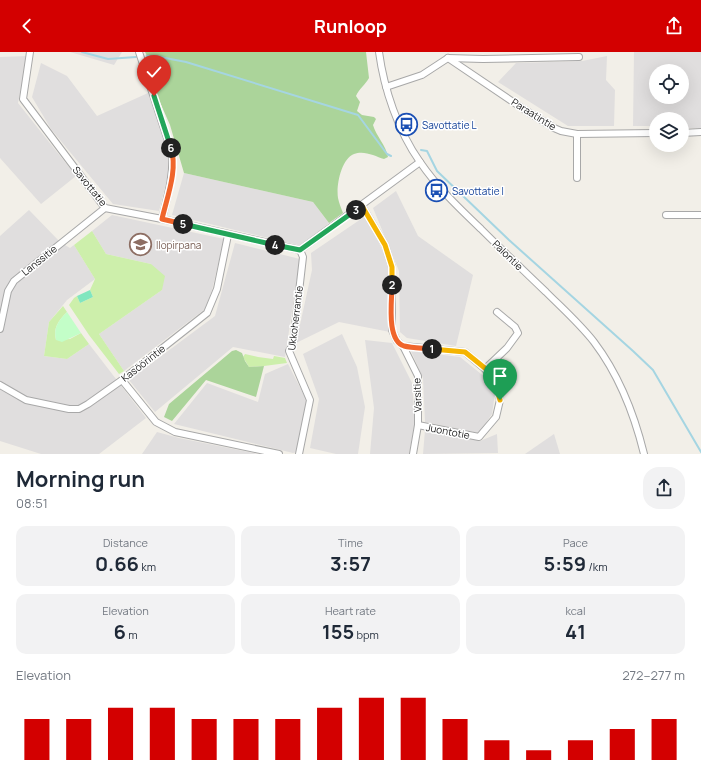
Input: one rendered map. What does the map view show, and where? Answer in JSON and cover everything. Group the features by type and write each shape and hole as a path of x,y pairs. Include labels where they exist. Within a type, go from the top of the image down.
{"street":[{"name":"Savottatie","path":"30,52 22,99 105,208 162,219 300,250"},
{"path":"139,52 172,153 173,162 171,177 162,219"},
{"name":"Palontie","path":"380,52 386,87 395,114 414,154 438,185 572,318 593,341 610,366 623,390 636,423 644,454"},
{"path":"386,87 422,75 448,55 483,59 579,57"},
{"name":"Paraatintie","path":"448,55 554,128 577,134 649,133"},
{"path":"689,133 701,132"},
{"path":"577,134 577,178"},
{"path":"300,250 420,162"},
{"name":"Varsitie","path":"362,206 385,245 392,267 392,330 397,341 403,346 418,376 418,425 413,454"},
{"name":"Lanssitie","path":"0,330 8,291 14,281 105,208"},
{"path":"666,215 701,215"},
{"name":"Kasöörintie","path":"0,385 26,400 69,409 80,409 122,380 207,313 217,288 228,235"},
{"name":"Ukkoherrantie","path":"299,454 310,400 289,351 293,344 302,257 300,250"},
{"path":"486,369 507,348 518,332 515,327 497,312"},
{"name":"Juontotie","path":"403,346 465,352 486,369 494,379 500,400 496,417 479,438 418,425"},
{"path":"122,380 156,422 165,428 175,432 279,454"}],"shaded area":[{"path":"70,52 122,52 114,65"},
{"path":"634,52 701,52 701,128 689,128 689,112 649,112 649,126 633,126"},
{"path":"28,56 18,103 76,176 41,204 0,158 0,57"},
{"path":"607,56 606,80 615,90 614,126 568,126 498,82 516,63 582,61"},
{"path":"41,63 67,76 97,116 148,93 172,161 159,211 113,204 51,129 32,97"},
{"path":"184,173 313,202 329,223 302,246 172,215"},
{"path":"396,191 418,236 473,275 456,346 407,338 400,332 399,271 373,208"},
{"path":"29,210 60,242 70,248 74,245 95,279 67,300 49,322 44,356 67,359 89,344 146,418 99,454 41,454 0,441 0,236"},
{"path":"112,215 224,239 212,290 205,309 124,371 99,334 162,290 151,264 106,254 92,231"},
{"path":"364,217 380,245 392,274 390,332 339,322 296,343 312,270 311,253"},
{"path":"235,243 300,259 285,357 233,347 155,412 129,380 215,316"},
{"path":"342,334 357,367 365,407 358,454 336,454 310,448 319,399 303,354"},
{"path":"365,340 392,343 412,383 415,423 409,454 370,454 374,408"},
{"path":"411,351 460,357 496,386 492,414 479,433 425,422 423,378"},
{"path":"288,364 307,401 297,452 293,453 174,424 207,383 258,402 265,374"},
{"path":"425,430 480,441 497,434 498,453 423,454"},
{"path":"157,432 179,438 258,454 142,454"},
{"path":"554,434 560,454 525,454"}],"green space":[{"path":"145,52 366,52 369,78 356,96 360,102 357,111 362,115 374,117 376,119 373,125 388,157 384,159 369,154 358,153 349,157 340,173 338,187 339,204 343,213 329,223 313,202 184,173 170,125 151,82 146,65 149,60"},
{"path":"92,231 106,254 151,264 165,276 162,290 99,334 124,371 119,374 89,335 69,305 77,296 80,303 93,297 90,290 95,279 74,245"},
{"path":"90,290 93,297 80,303 77,296"},
{"path":"63,306 67,312 57,325 55,332 56,340 70,339 81,333 89,344 67,359 44,356 49,322"},
{"path":"67,312 81,333 62,342 56,340 55,332 61,318"},
{"path":"236,350 242,353 249,367 264,366 256,397 206,380 172,421 164,417 169,404 232,351"},
{"path":"245,354 273,359 274,356 285,358 287,363 249,367 243,357"}],"waterway":[{"path":"82,52 108,59 136,57"},
{"path":"147,56 155,56 186,62 358,115 387,154 391,156"},
{"path":"421,150 427,151 437,171 509,240 653,370 701,452"}],"place":[{"name":"Savottatie L","path":"407,125"},
{"name":"Savottatie I","path":"437,191"},
{"name":"Ilopirpana","path":"140,245"}],"route":[{"path":"154,96 172,153 173,162 162,219 300,250 362,206 385,245 392,267 392,330 397,341 403,346 465,352 486,369 494,379 500,400"}]}
